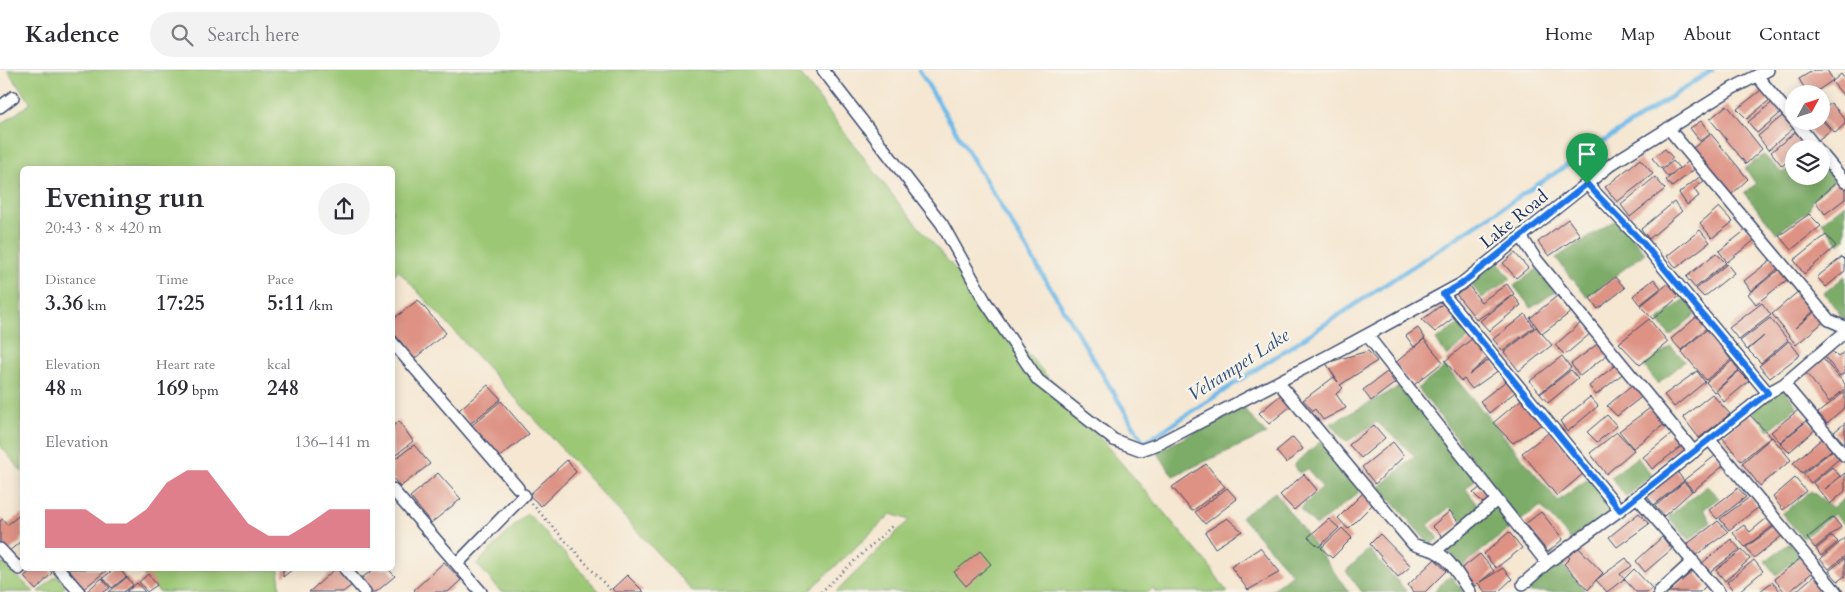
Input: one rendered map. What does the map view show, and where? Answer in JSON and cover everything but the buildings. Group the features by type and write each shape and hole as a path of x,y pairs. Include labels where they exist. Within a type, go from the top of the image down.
{"street":[{"name":"Lake Road","path":"823,70 942,224 985,301 1038,380 1114,440 1141,450 1158,444 1278,382 1461,284 1613,162 1733,88 1768,70"},
{"path":"1757,76 1785,110"},
{"path":"0,106 13,97"},
{"path":"1668,128 1829,320 1845,327"},
{"path":"1802,130 1810,140"},
{"path":"1830,164 1845,182"},
{"path":"1587,184 1644,244 1768,393"},
{"path":"1521,236 1535,258 1694,452"},
{"path":"1443,294 1620,510"},
{"path":"1523,584 1547,563 1637,497 1768,393 1784,384 1845,332"},
{"path":"1367,335 1547,563"},
{"path":"395,345 521,492 457,564"},
{"path":"1278,382 1413,544 1435,551 1445,558 1470,592"},
{"path":"1784,384 1845,456"},
{"path":"1709,439 1836,592"},
{"path":"395,492 481,592"},
{"path":"1637,497 1719,592"},
{"path":"1435,551 1497,500"},
{"path":"0,550 20,567"},
{"path":"1659,592 1693,562"},
{"path":"61,571 79,592"},
{"path":"347,571 365,592"}],"path":[{"path":"521,492 612,592"},
{"path":"821,592 892,526"}],"green space":[{"path":"7,70 797,70 900,205 1208,564 1227,592 1156,592 1153,588 1149,592 836,592 909,520 891,514 808,592 693,592 398,270 395,274 395,166 20,166 20,470 0,445 0,125 31,103"},
{"path":"1764,155 1782,173 1785,171 1785,185 1829,185 1812,200 1809,210 1777,233 1744,193 1756,184 1745,168"},
{"path":"1830,172 1836,179 1830,184"},
{"path":"1845,204 1845,239 1839,244 1822,222"},
{"path":"1617,219 1645,253 1587,297 1556,258"},
{"path":"1497,261 1511,279 1482,298 1469,282"},
{"path":"1537,269 1555,292 1531,308 1514,286"},
{"path":"1845,276 1845,321 1824,293"},
{"path":"1685,299 1697,313 1670,336 1658,320"},
{"path":"1462,322 1473,335 1447,356 1436,340"},
{"path":"1671,346 1685,361 1658,384 1644,366"},
{"path":"1444,368 1447,368 1558,501 1589,478 1614,510 1571,540 1541,506 1520,521 1418,388"},
{"path":"1401,386 1476,479 1466,489 1480,508 1463,521 1450,507 1428,525 1439,538 1430,545 1380,487 1415,456 1377,422 1346,442 1330,424"},
{"path":"1783,387 1797,407 1769,430 1751,410"},
{"path":"1243,407 1266,434 1173,476 1157,452"},
{"path":"1321,441 1363,489 1316,526 1300,509 1322,487 1308,469 1299,473 1294,464"},
{"path":"1637,457 1652,476 1626,497 1611,477"},
{"path":"1707,486 1719,498 1704,509 1711,522 1689,540 1668,517"},
{"path":"1811,491 1833,508 1845,498 1845,523 1834,514 1803,538 1782,514"},
{"path":"1275,492 1349,592 1269,592 1292,574 1241,517"},
{"path":"1496,505 1514,525 1461,567 1445,547"},
{"path":"527,513 600,592 501,592 477,564"},
{"path":"1790,543 1801,556 1776,575 1765,561"},
{"path":"1369,549 1407,592 1362,592 1346,571"},
{"path":"1558,560 1586,592 1520,592"},
{"path":"3,563 34,592 0,592 0,565"},
{"path":"140,571 279,571 280,592 159,592"},
{"path":"57,575 66,586 59,592 38,592"},
{"path":"1450,576 1464,592 1433,592"}],"waterway":[{"name":"Velrampet Lake","path":"919,70 1144,443 1712,70"}],"route":[{"path":"1587,184 1644,244 1768,393 1620,510 1443,294 1461,284 1587,184"}]}
